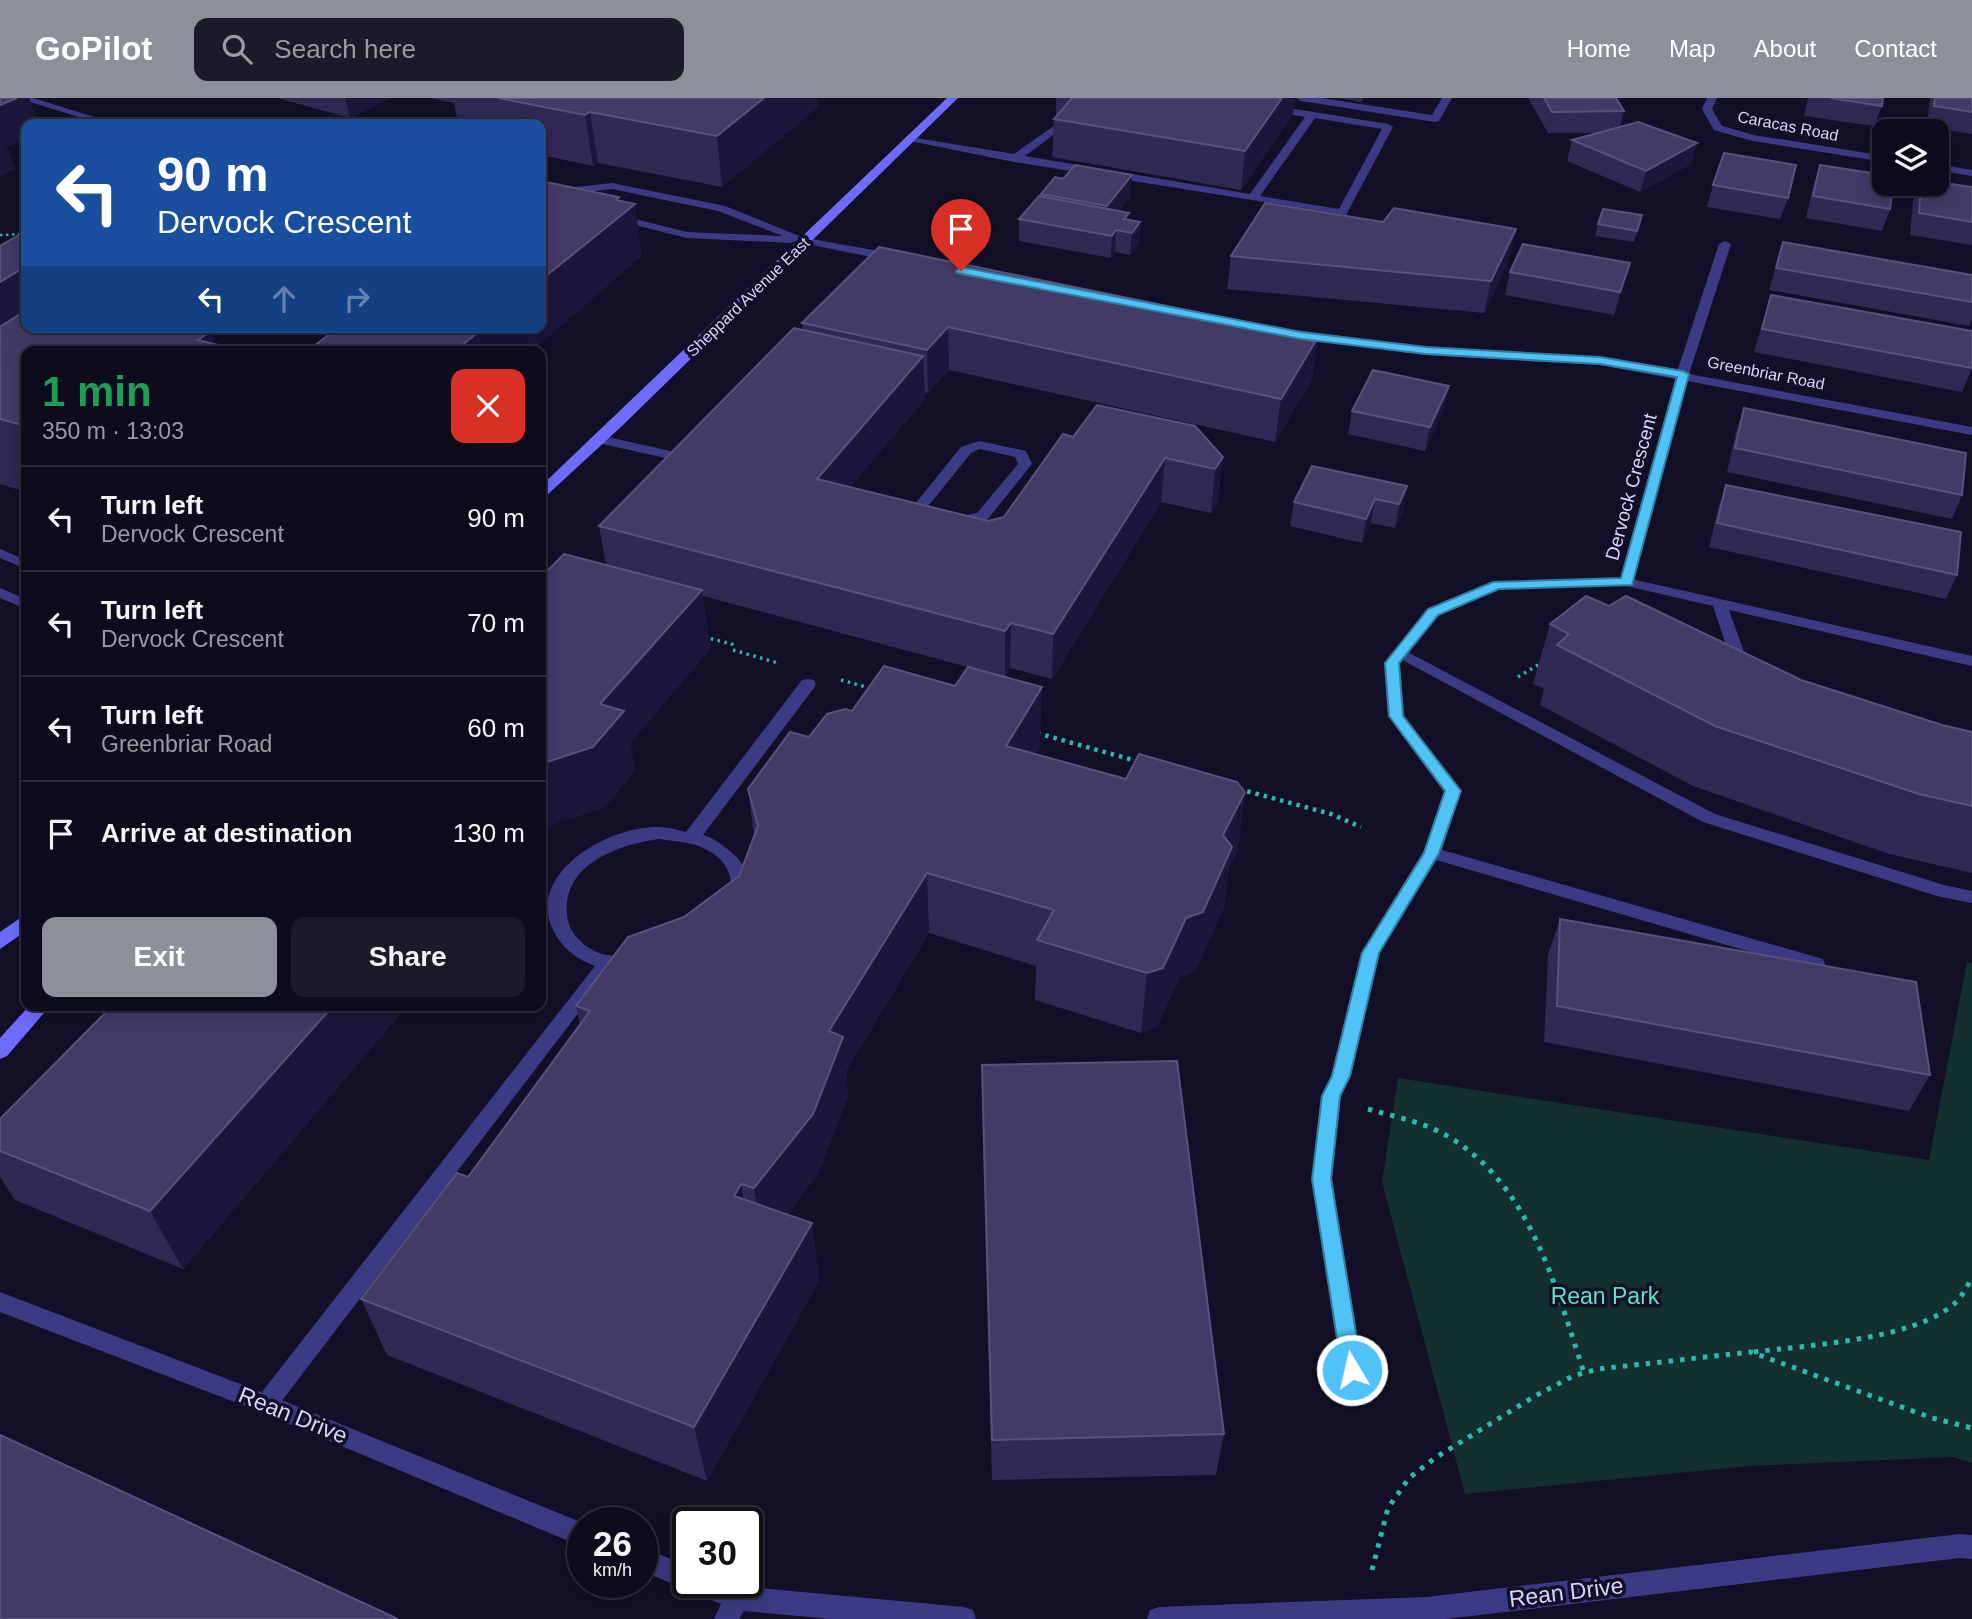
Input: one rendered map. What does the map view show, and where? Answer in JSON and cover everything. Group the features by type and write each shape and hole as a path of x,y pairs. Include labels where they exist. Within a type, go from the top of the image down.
{"main road":[{"name":"Sheppard Avenue East","path":"546,488 953,98"},
{"path":"0,942 21,925"},
{"path":"0,1051 36,1011"}],"street":[{"path":"22,98 96,119"},
{"path":"1301,98 1435,118 1447,98"},
{"path":"1370,109 1376,98"},
{"name":"Caracas Road","path":"1712,98 1707,109 1718,128 1753,138 1872,157"},
{"path":"910,140 1342,213 1388,127 1262,106"},
{"path":"1252,199 1312,114"},
{"path":"1014,159 1068,119"},
{"path":"1949,169 1972,173"},
{"path":"546,197 612,186 721,208 806,241"},
{"path":"546,197 569,204"},
{"path":"608,215 687,234 806,241 911,261"},
{"name":"Dervock Crescent","path":"1356,1397 1322,1179 1331,1096 1341,1076 1370,953 1432,853 1453,791 1396,716 1392,663 1433,612 1497,584 1627,582 1683,374 1725,244"},
{"name":"Greenbriar Road","path":"1275,331 1426,351 1600,361 1683,374 1972,431"},
{"path":"599,439 708,464"},
{"path":"979,445 1021,454 1025,464 982,517 958,522 910,511 966,450 979,445"},
{"path":"0,553 21,563"},
{"path":"1627,582 1972,661"},
{"path":"3,598 21,603"},
{"path":"1719,603 1745,678 1754,687"},
{"path":"1400,653 1709,818 1942,891 1972,897"},
{"path":"692,837 808,684"},
{"path":"659,833 692,837 718,849 735,867 742,889 740,904 733,920 711,943 680,959 643,966 607,962 579,950 561,929 557,904 565,880 586,858 626,839 659,833"},
{"path":"1432,853 1816,964"},
{"path":"266,1404 607,962"},
{"name":"Rean Drive","path":"0,1302 266,1404 567,1528"},
{"name":"Rean Drive","path":"1159,1619 1362,1612 1425,1614 1959,1545 1972,1547"},
{"path":"718,1598 732,1609 964,1619"}],"path":[{"path":"0,235 21,234"},
{"path":"693,634 732,644 733,650 786,665"},
{"path":"1502,707 1512,681 1548,659"},
{"path":"839,679 879,690"},
{"path":"1025,730 1145,763"},
{"path":"1238,789 1331,814 1361,827"},
{"path":"1331,1096 1448,1137 1479,1159 1497,1177 1517,1205 1536,1240 1584,1373"},
{"path":"1362,1612 1385,1517 1409,1478 1435,1458 1535,1396 1584,1373 1618,1366 1751,1352 1884,1332 1926,1321 1960,1298 1972,1277"},
{"path":"1751,1352 1932,1418 1972,1427"}],"green space":[{"name":"Rean Park","path":"1967,962 1972,963 1972,1463 1953,1457 1749,1466 1465,1494 1382,1182 1398,1078 1929,1160"}],"building":[{"path":"0,98 17,98 0,105"},
{"path":"498,98 764,98 717,136"},
{"path":"1072,98 1282,98 1245,151 1054,119"},
{"path":"1544,98 1616,98 1624,111 1552,112"},
{"path":"1831,98 1883,98 1882,106"},
{"path":"1935,98 1972,98 1972,112 1934,106"},
{"path":"1638,122 1697,143 1646,171 1572,140"},
{"path":"1724,153 1796,165 1788,198 1713,185"},
{"path":"1075,165 1132,175 1107,206 1041,194 1055,177 1063,179"},
{"path":"1820,165 1872,173 1872,196 1892,196 1890,209 1813,196"},
{"path":"546,182 619,197 616,200 635,204 546,276"},
{"path":"1949,184 1972,187 1972,222 1919,213 1920,196 1949,196"},
{"path":"1039,196 1129,213 1124,219 1140,222 1132,233 1116,230 1112,236 1019,219"},
{"path":"1265,203 1383,222 1394,208 1516,229 1491,281 1231,256"},
{"path":"1603,209 1642,215 1637,231 1598,224"},
{"path":"21,234 21,270 0,282 0,246"},
{"path":"1783,242 1972,275 1972,302 1776,268"},
{"path":"1523,244 1630,263 1620,292 1510,272"},
{"path":"879,247 1318,337 1281,399 948,327 927,350 802,323"},
{"path":"1771,295 1972,331 1972,368 1762,329"},
{"path":"21,313 21,333 208,333 198,340 222,346 21,346 21,425 0,419 0,327"},
{"path":"794,328 923,356 817,479 988,521 1004,517 1063,434 1073,437 1097,405 1195,426 1223,457 1215,469 1165,458 1053,634 1011,623 1005,631 599,526"},
{"path":"331,333 477,333 461,346 314,346"},
{"path":"1373,370 1449,386 1430,427 1352,411"},
{"path":"1744,408 1966,453 1962,495 1735,448"},
{"path":"1312,466 1407,486 1399,504 1375,499 1366,519 1294,502"},
{"path":"1726,485 1961,532 1957,575 1717,523"},
{"path":"564,554 702,590 600,704 624,711 593,747 546,762 546,572"},
{"path":"1586,596 1609,606 1626,596 1801,680 1972,732 1972,806 1919,794 1715,726 1557,645 1569,634 1550,624"},
{"path":"884,666 955,686 968,667 1042,687 1006,746 1126,779 1139,754 1237,782 1245,792 1223,835 1232,847 1203,912 1186,918 1163,968 1147,973 1037,940 1054,910 927,873 829,1031 843,1037 813,1114 754,1188 741,1184 734,1196 812,1223 694,1427 361,1299 457,1173 468,1177 590,1011 576,1006 628,937 684,917 739,876 758,826 748,789 790,732 809,737 827,714 845,709 852,711"},
{"path":"1560,919 1916,982 1930,1075 1557,1006"},
{"path":"107,1011 329,1011 150,1211 0,1151 0,1119"},
{"path":"1177,1061 1224,1434 992,1440 982,1065"},
{"path":"0,1435 398,1619 0,1619"}],"route":[{"path":"961,271 1301,336 1426,351 1600,361 1683,374 1627,582 1497,584 1433,612 1392,663 1396,716 1453,791 1432,853 1370,953 1341,1076 1331,1096 1322,1179 1352,1370"}]}
